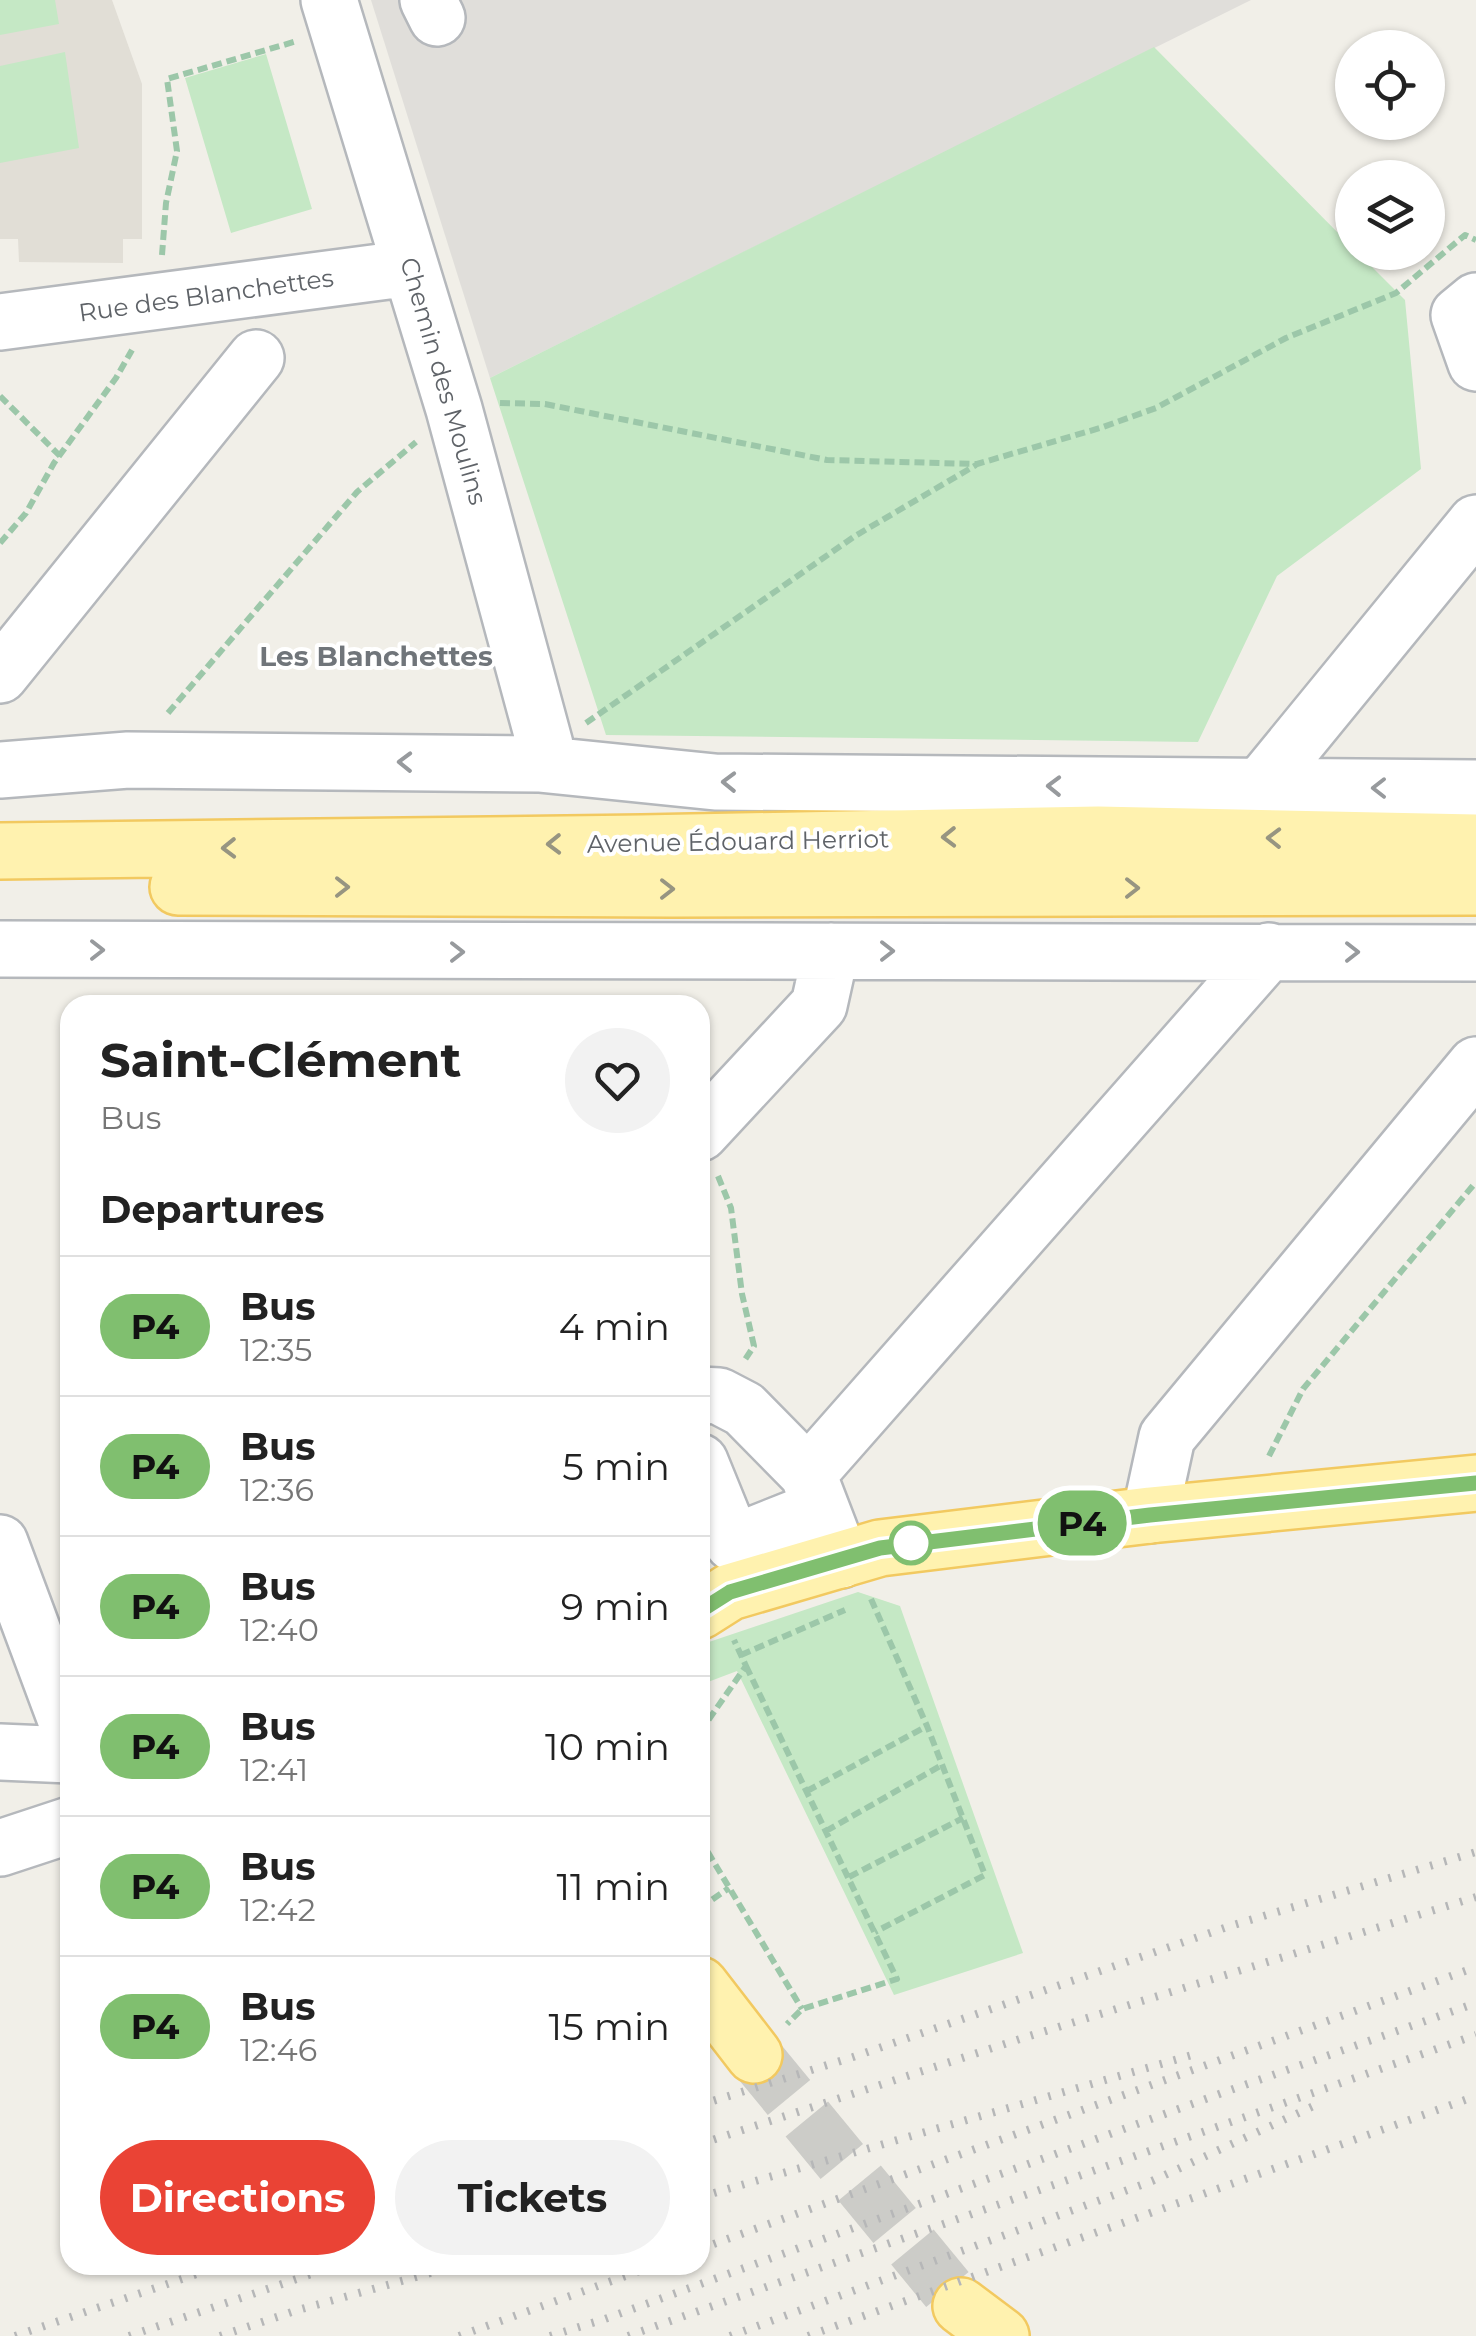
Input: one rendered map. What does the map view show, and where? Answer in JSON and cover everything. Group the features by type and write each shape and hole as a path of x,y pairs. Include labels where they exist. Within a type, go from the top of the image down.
{"main road":[{"name":"Avenue Édouard Herriot","path":"0,851 1098,834 1476,842"},
{"name":"Avenue Édouard Herriot","path":"0,889 1476,888"},
{"path":"710,1605 730,1592 1150,1515 1476,1483"},
{"path":"710,1998 754,2054"},
{"path":"978,2336 961,2306 1000,2336"}],"street":[{"name":"Chemin des Moulins","path":"333,14 454,409 542,754"},
{"name":"Rue des Blanchettes","path":"0,322 412,268"},
{"path":"1476,302 1460,315 1476,364"},
{"path":"0,675 256,358"},
{"path":"1260,787 1476,523"},
{"path":"0,770 128,760 542,754 714,782 1476,788"},
{"path":"0,949 1476,953"},
{"path":"710,1122 819,1004 831,951"},
{"path":"710,1487 733,1544 815,1491 1269,951"},
{"path":"1150,1515 1166,1437 1476,1065"},
{"path":"710,1396 744,1409 815,1491 864,1569"},
{"path":"0,1543 60,1705"},
{"path":"0,1752 60,1755"},
{"path":"0,1848 60,1825"}],"path":[{"path":"0,543 26,513 60,456 116,378 158,302 166,203 177,151 167,79 333,14"},
{"path":"542,754 856,536 977,464 1156,408 1286,338 1396,294 1466,235 1476,240"},
{"path":"0,396 60,456"},
{"path":"128,760 358,492 454,409 475,403 545,404 827,460 977,464"},
{"path":"710,1157 731,1208 742,1294 754,1346 710,1396"},
{"path":"1244,1506 1303,1390 1476,1182"},
{"path":"741,1655 864,1569 985,1875 875,1932"},
{"path":"710,1609 741,1655 897,1979 802,2009 754,2054"},
{"path":"710,1718 746,1666"},
{"path":"807,1792 926,1726"},
{"path":"826,1832 942,1766"},
{"path":"849,1877 963,1818"},
{"path":"710,1855 802,2009"},
{"path":"710,1901 730,1888"}],"shaded area":[{"path":"0,0 112,0 142,84 142,239 123,239 123,263 19,262 18,239 0,239"},
{"path":"371,0 1251,0 490,378"}],"green space":[{"path":"0,0 55,0 59,24 0,35"},
{"path":"1154,47 1335,230 1335,270 1375,270 1405,300 1421,469 1277,576 1198,742 606,735 490,378"},
{"path":"65,52 79,148 0,163 0,66"},
{"path":"266,54 312,209 231,233 185,78"},
{"path":"858,1592 900,1606 1023,1953 894,1995 737,1671 710,1681 710,1642"}],"tunnel":[{"path":"754,2055 961,2306"}],"railway":[{"path":"710,2102 853,2057 1227,1927 1476,1852"},
{"path":"710,2141 1476,1897"},
{"path":"710,2245 1476,1967"},
{"path":"550,2336 1476,2003"},
{"path":"628,2336 1476,2035"},
{"path":"710,2194 1192,2055"},
{"path":"808,2336 1476,2096"},
{"path":"730,2336 1152,2181 1320,2103"},
{"path":"15,2336 194,2275"},
{"path":"129,2336 309,2275"},
{"path":"220,2336 423,2275"},
{"path":"459,2336 628,2275"}],"bus line":[{"name":"P4","path":"710,1605 730,1592 880,1548 915,1542 1476,1483"}],"district":[{"name":"Les Blanchettes","path":"376,656"}]}
